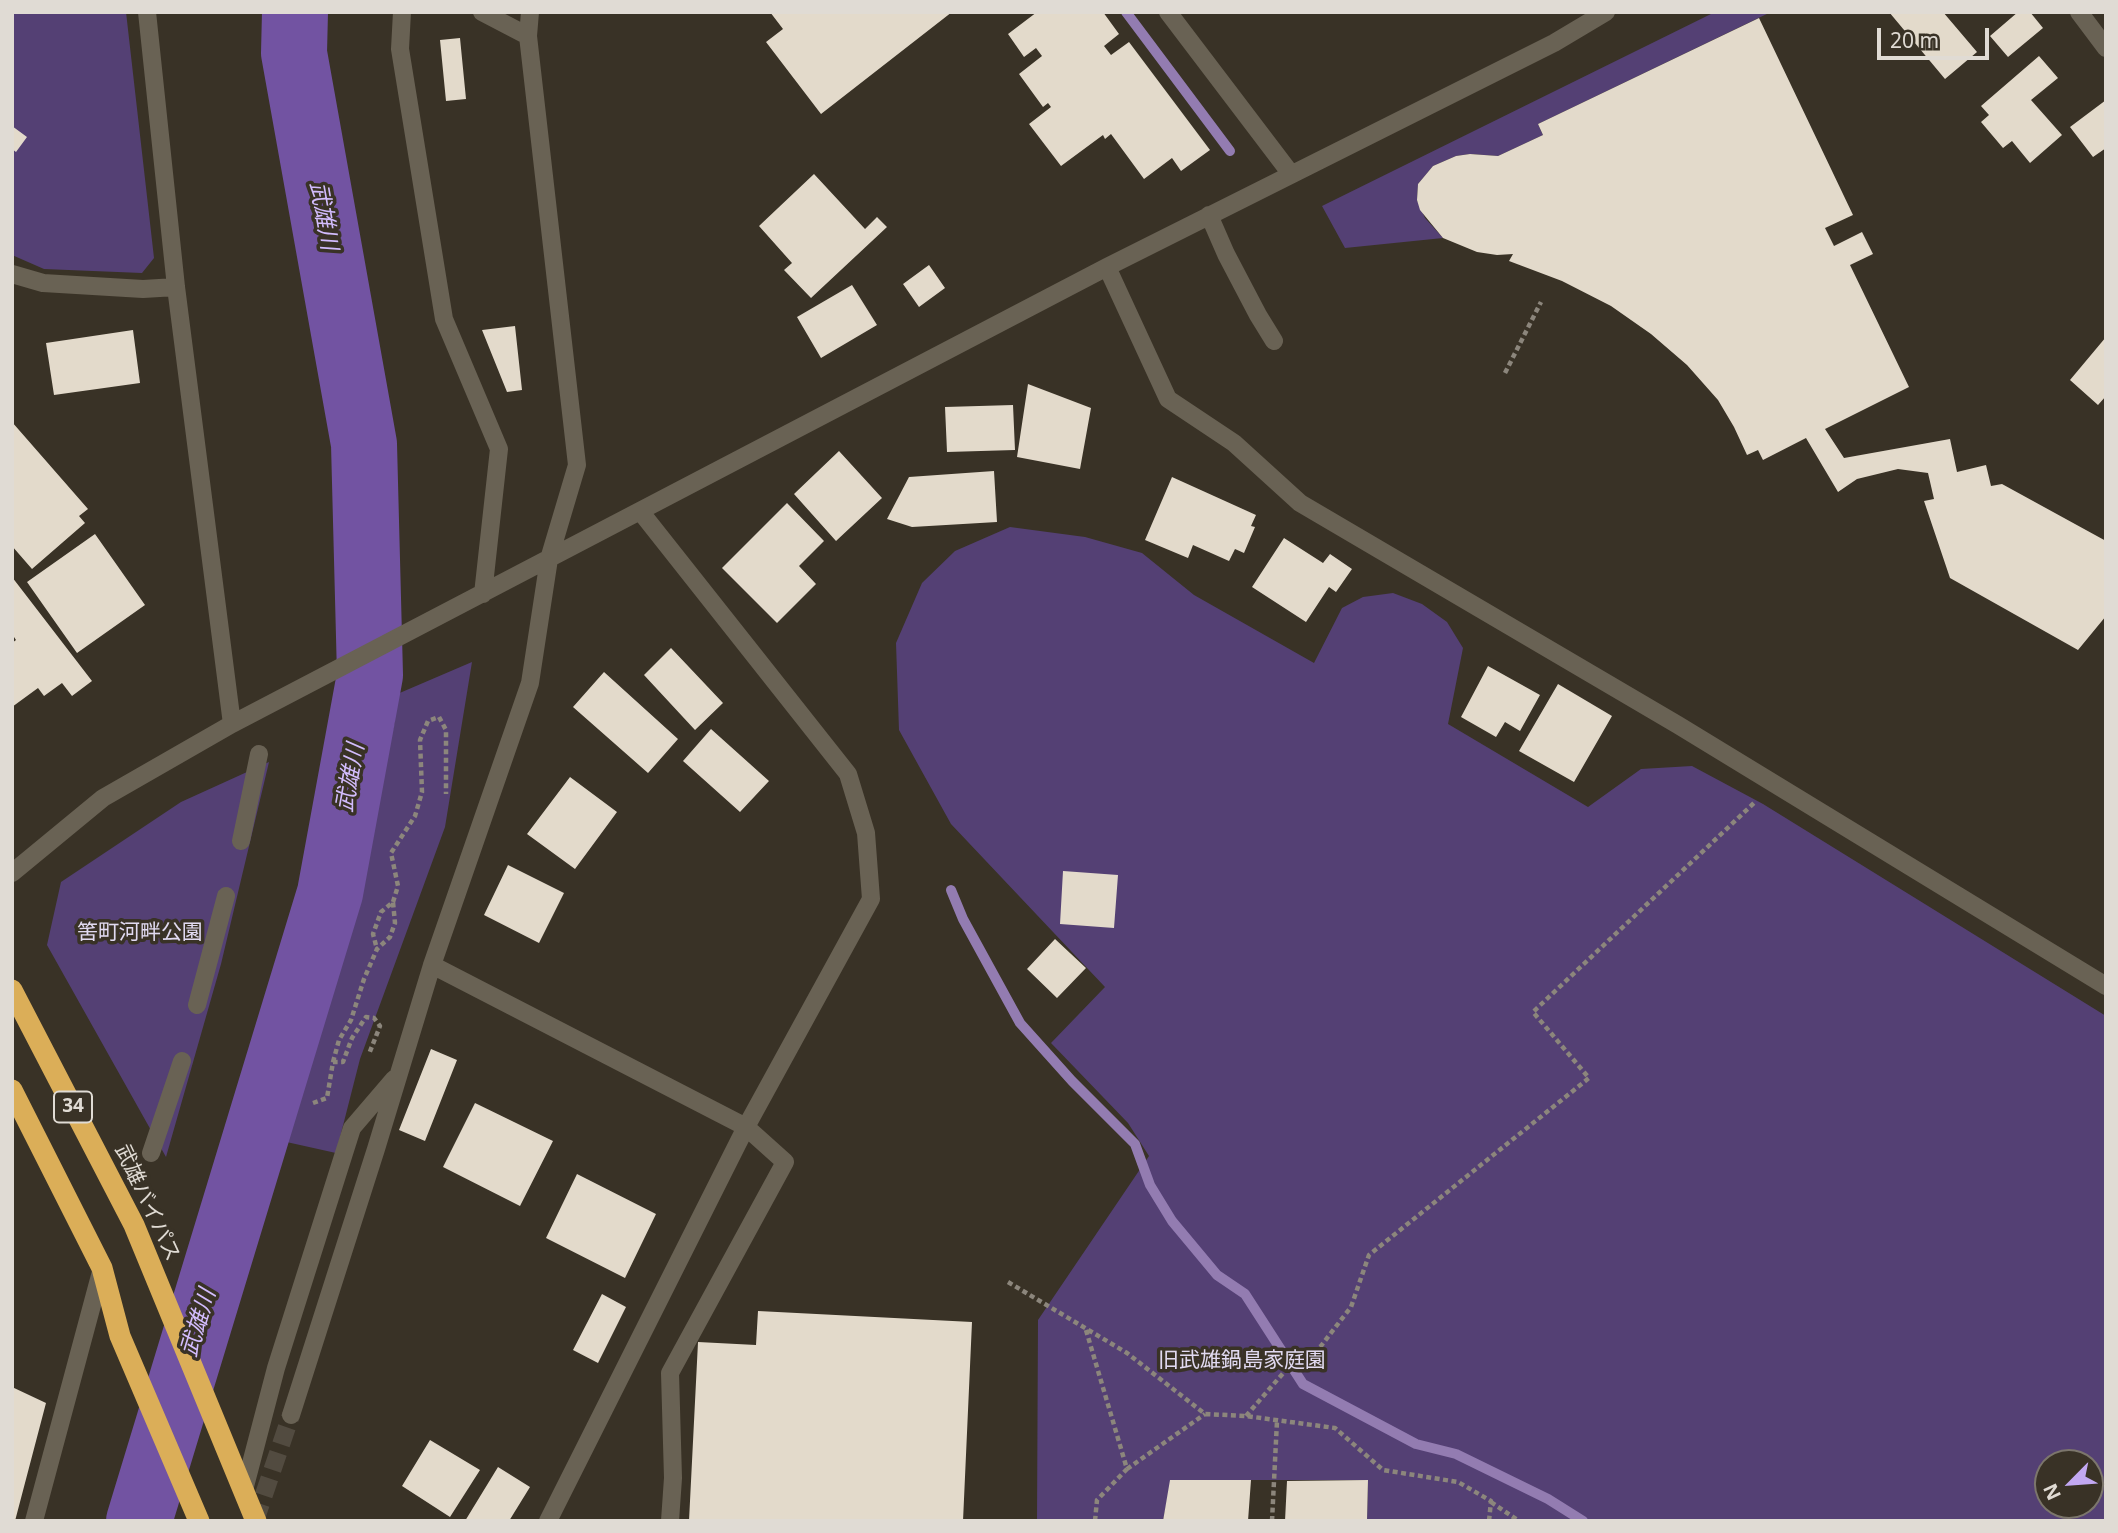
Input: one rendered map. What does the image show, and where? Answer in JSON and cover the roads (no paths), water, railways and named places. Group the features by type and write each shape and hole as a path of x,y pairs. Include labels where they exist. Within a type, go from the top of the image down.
{"highway":[{"name":"武雄バイパス","path":"12,990 134,1225 256,1521"},
{"name":"34","path":"12,1090 102,1268 120,1336 199,1521"}],"street":[{"path":"146,12 176,287 232,724"},
{"path":"402,12 400,49 444,319 499,449 483,594"},
{"path":"482,12 528,36"},
{"path":"290,1415 432,965 530,683 549,559 578,465 528,36 530,12"},
{"path":"1168,12 1291,174"},
{"path":"12,873 103,797 232,724 1107,267 1554,43 1606,12"},
{"path":"2078,12 2106,48"},
{"path":"1209,215 1226,254 1274,341"},
{"path":"1107,267 1168,399 1234,443 1300,503 1678,724 2106,986"},
{"path":"12,274 43,283 143,289 176,287"},
{"path":"548,1521 746,1127 871,899 866,833 848,774 640,512"},
{"path":"241,841 259,754"},
{"path":"197,1005 226,897"},
{"path":"432,965 746,1127 785,1162 670,1373 673,1478 670,1521"},
{"path":"151,1153 182,1061"},
{"path":"244,1490 276,1368 352,1128 400,1071"},
{"path":"34,1521 102,1268"}],"waterway":[{"name":"武雄川","path":"139,1521 330,893 370,675 364,444 294,53 295,12"},
{"path":"1126,12 1230,151"},
{"path":"951,890 963,919 1020,1023 1072,1081 1135,1144 1150,1185 1172,1221 1217,1275 1245,1294 1303,1384 1416,1444 1456,1454 1548,1499 1583,1521"}],"tunnel":[{"path":"255,1521 291,1415"}],"park label":[{"name":"筈町河畔公園","path":"140,933"},
{"name":"旧武雄鍋島家庭園","path":"1242,1361"}]}
